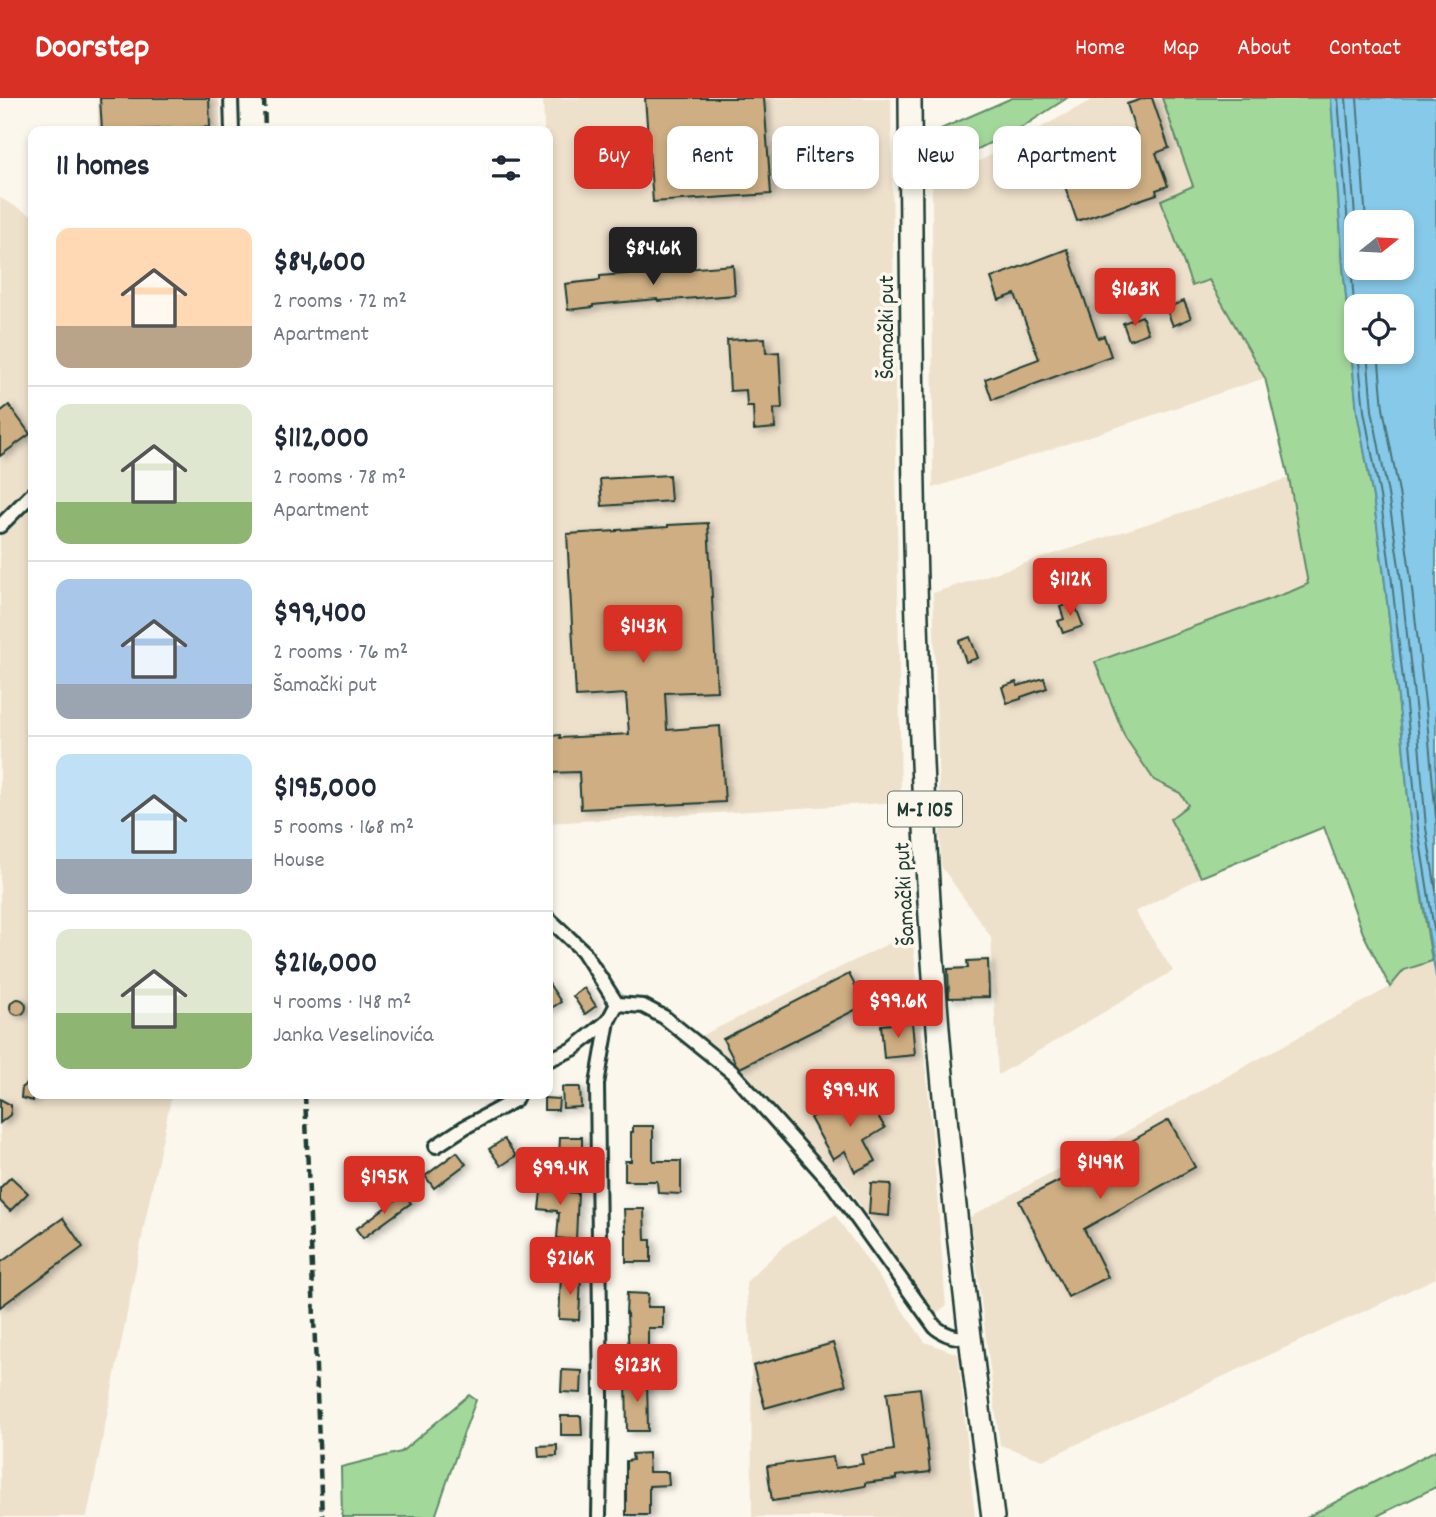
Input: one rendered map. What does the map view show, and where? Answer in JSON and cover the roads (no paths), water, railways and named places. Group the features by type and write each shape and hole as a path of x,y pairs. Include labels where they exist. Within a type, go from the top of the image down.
{"main road":[{"name":"Šamački put","path":"910,98 912,441 919,681 932,948 952,1183 969,1339 993,1517"}],"street":[{"path":"232,98 232,126"},
{"path":"0,526 28,499"},
{"path":"553,923 583,951 617,1003"},
{"path":"617,1003 643,1006 664,1017 732,1072 833,1185 935,1327 952,1337 969,1339"},
{"path":"599,1517 601,1397 597,1084 608,1021 617,1003"},
{"path":"553,1058 573,1049 608,1021"},
{"path":"436,1146 516,1099"}],"water":[{"path":"1331,98 1436,98 1436,977 1411,830 1384,575 1357,412 1352,364 1414,364 1414,294 1346,294 1344,280 1414,280 1414,210 1344,210 1344,276"}],"railway":[{"path":"264,98 265,126"},
{"path":"305,1099 322,1517"}]}
